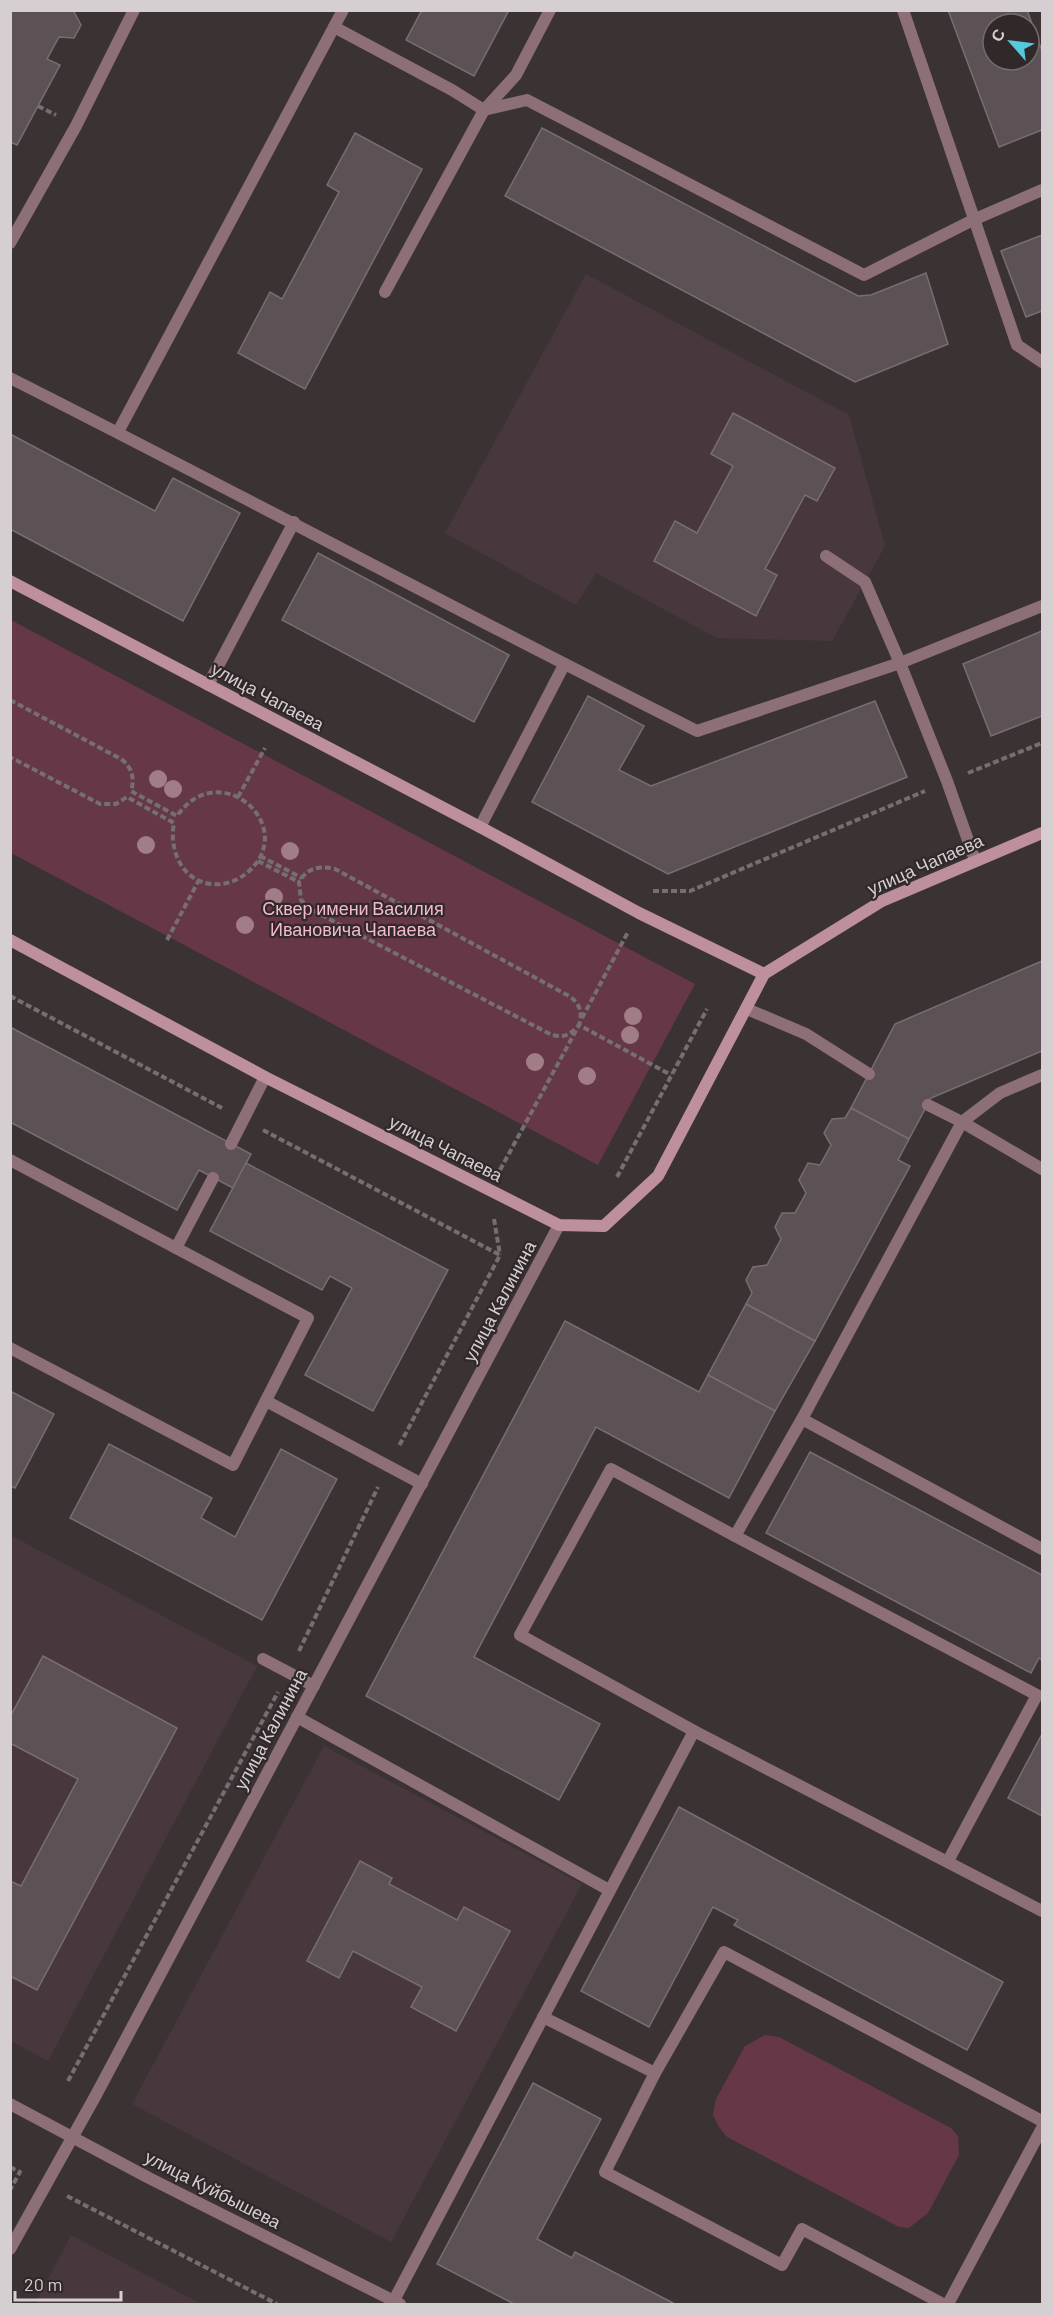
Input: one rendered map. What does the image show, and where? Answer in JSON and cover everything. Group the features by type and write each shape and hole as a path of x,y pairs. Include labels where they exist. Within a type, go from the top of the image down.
{"street":[{"path":"10,243 76,126 134,10"},
{"path":"118,432 343,10"},
{"path":"385,292 484,110 516,75 550,10"},
{"path":"903,10 1017,345 1042,362"},
{"path":"334,27 452,90 484,110 527,100 864,275 973,220 1042,190"},
{"path":"10,378 294,522 564,665 696,731 900,663 1042,606"},
{"path":"208,685 294,522"},
{"path":"826,556 865,582 947,781 975,860"},
{"name":"улица Чапаева","path":"10,581 480,827 639,913 765,974"},
{"path":"480,827 564,665"},
{"name":"улица Чапаева","path":"10,940 265,1077 559,1225 604,1226 658,1176 765,974 882,901 1042,833"},
{"path":"747,1009 806,1034 869,1074"},
{"path":"735,1536 802,1419 962,1122 1000,1093 1042,1075"},
{"path":"231,1144 265,1077"},
{"path":"928,1105 962,1122 1042,1169"},
{"path":"10,1160 309,1318 233,1465 10,1348"},
{"path":"176,1248 213,1178"},
{"name":"улица Калинина","path":"10,2249 73,2136 559,1225"},
{"path":"266,1401 422,1484"},
{"path":"802,1419 1042,1549"},
{"path":"948,1861 1037,1695 611,1469 520,1635 694,1731 1042,1911"},
{"path":"263,1659 314,1686"},
{"path":"297,1717 609,1890"},
{"path":"395,2304 609,1890 694,1731"},
{"path":"943,2304 802,2229 782,2265 605,2172 655,2073 724,1953 1042,2121"},
{"path":"543,2017 655,2073"},
{"name":"улица Куйбышева","path":"10,2104 395,2304"},
{"path":"948,2304 1042,2128"}],"path":[{"path":"10,700 122,759 130,768 133,776 131,791 177,816 191,801 203,794 224,792 249,804 261,820 263,831 263,846 258,861 248,873 235,881 221,884 191,877 175,856 172,844 174,823 127,797 116,804 100,804 10,757"},
{"path":"522,1128 651,891 690,891 1042,743"},
{"path":"238,797 265,747"},
{"path":"260,856 300,880"},
{"path":"258,861 300,880"},
{"path":"318,867 335,869 569,996 580,1009 579,1025 570,1035 558,1037 550,1034 310,909 301,900 300,880 312,869 318,867"},
{"path":"167,940 199,880"},
{"path":"10,996 500,1255 388,1467 289,1671 68,2081"},
{"path":"617,1177 707,1010"},
{"path":"579,1025 671,1075"},
{"path":"10,2167 20,2172 10,2190"},
{"path":"66,2196 277,2304"}],"shaded area":[{"path":"586,274 849,415 885,546 832,641 717,638 596,573 576,605 445,533"},
{"path":"10,1535 257,1666 48,2061 11,2041"},
{"path":"324,1746 582,1884 391,2242 132,2104"},
{"path":"71,2235 201,2304 35,2304"}],"green space":[{"name":"Сквер имени Василия Ивановича Чапаева","path":"11,620 695,984 598,1165 11,853"},
{"path":"765,2035 779,2037 951,2128 958,2136 959,2155 928,2213 909,2228 899,2227 727,2137 713,2115 716,2099 745,2046"}],"building":[{"path":"10,10 73,10 81,25 74,38 59,37 47,59 60,65 17,145 10,142"},
{"path":"422,10 509,10 474,76 406,40"},
{"path":"948,10 1027,10 1028,12 981,12 981,72 1041,72 1041,48 1042,130 999,147"},
{"path":"542,128 858,296 871,295 926,273 948,344 855,382 505,196"},
{"path":"355,133 422,169 305,389 238,353 270,292 282,299 339,192 327,185"},
{"path":"1042,235 1042,311 1026,317 1001,251"},
{"path":"733,413 835,468 817,501 805,495 765,569 777,575 756,616 654,561 675,521 697,533 733,466 711,454"},
{"path":"10,434 155,511 173,478 240,513 183,621 10,529"},
{"path":"318,553 509,655 474,722 282,620"},
{"path":"1042,631 1042,716 991,736 963,664"},
{"path":"588,696 644,726 619,770 651,786 875,701 907,777 668,874 532,802"},
{"path":"1042,961 1042,1051 931,1098 909,1139 851,1108 895,1024"},
{"path":"10,1027 251,1154 233,1188 199,1170 177,1210 10,1122"},
{"path":"851,1108 909,1139 898,1160 910,1166 815,1341 746,1304 752,1293 746,1280 753,1267 767,1265 781,1239 775,1227 782,1213 795,1213 806,1193 799,1180 808,1163 820,1165 831,1145 824,1133 832,1119 845,1118"},
{"path":"246,1163 448,1270 373,1411 305,1375 352,1288 330,1276 322,1290 210,1231"},
{"path":"746,1304 815,1341 775,1411 708,1375"},
{"path":"565,1321 699,1392 708,1375 775,1411 729,1498 596,1427 474,1657 600,1724 559,1800 366,1696"},
{"path":"10,1391 54,1414 15,1488 10,1486"},
{"path":"109,1444 212,1498 201,1518 235,1537 281,1449 337,1479 262,1620 70,1518"},
{"path":"810,1452 1042,1575 1042,1660 1039,1658 1031,1673 766,1533"},
{"path":"43,1656 177,1728 37,1990 10,1976 10,1881 21,1886 78,1779 10,1743 10,1717"},
{"path":"1042,1734 1042,1816 1008,1798"},
{"path":"679,1807 1003,1982 967,2050 734,1925 738,1920 713,1907 649,2027 581,1991"},
{"path":"360,1861 392,1878 389,1884 457,1920 464,1907 510,1931 456,2031 411,2007 422,1987 353,1951 339,1978 307,1961"},
{"path":"533,2083 601,2119 537,2239 572,2258 575,2252 675,2304 514,2304 437,2264"}]}
